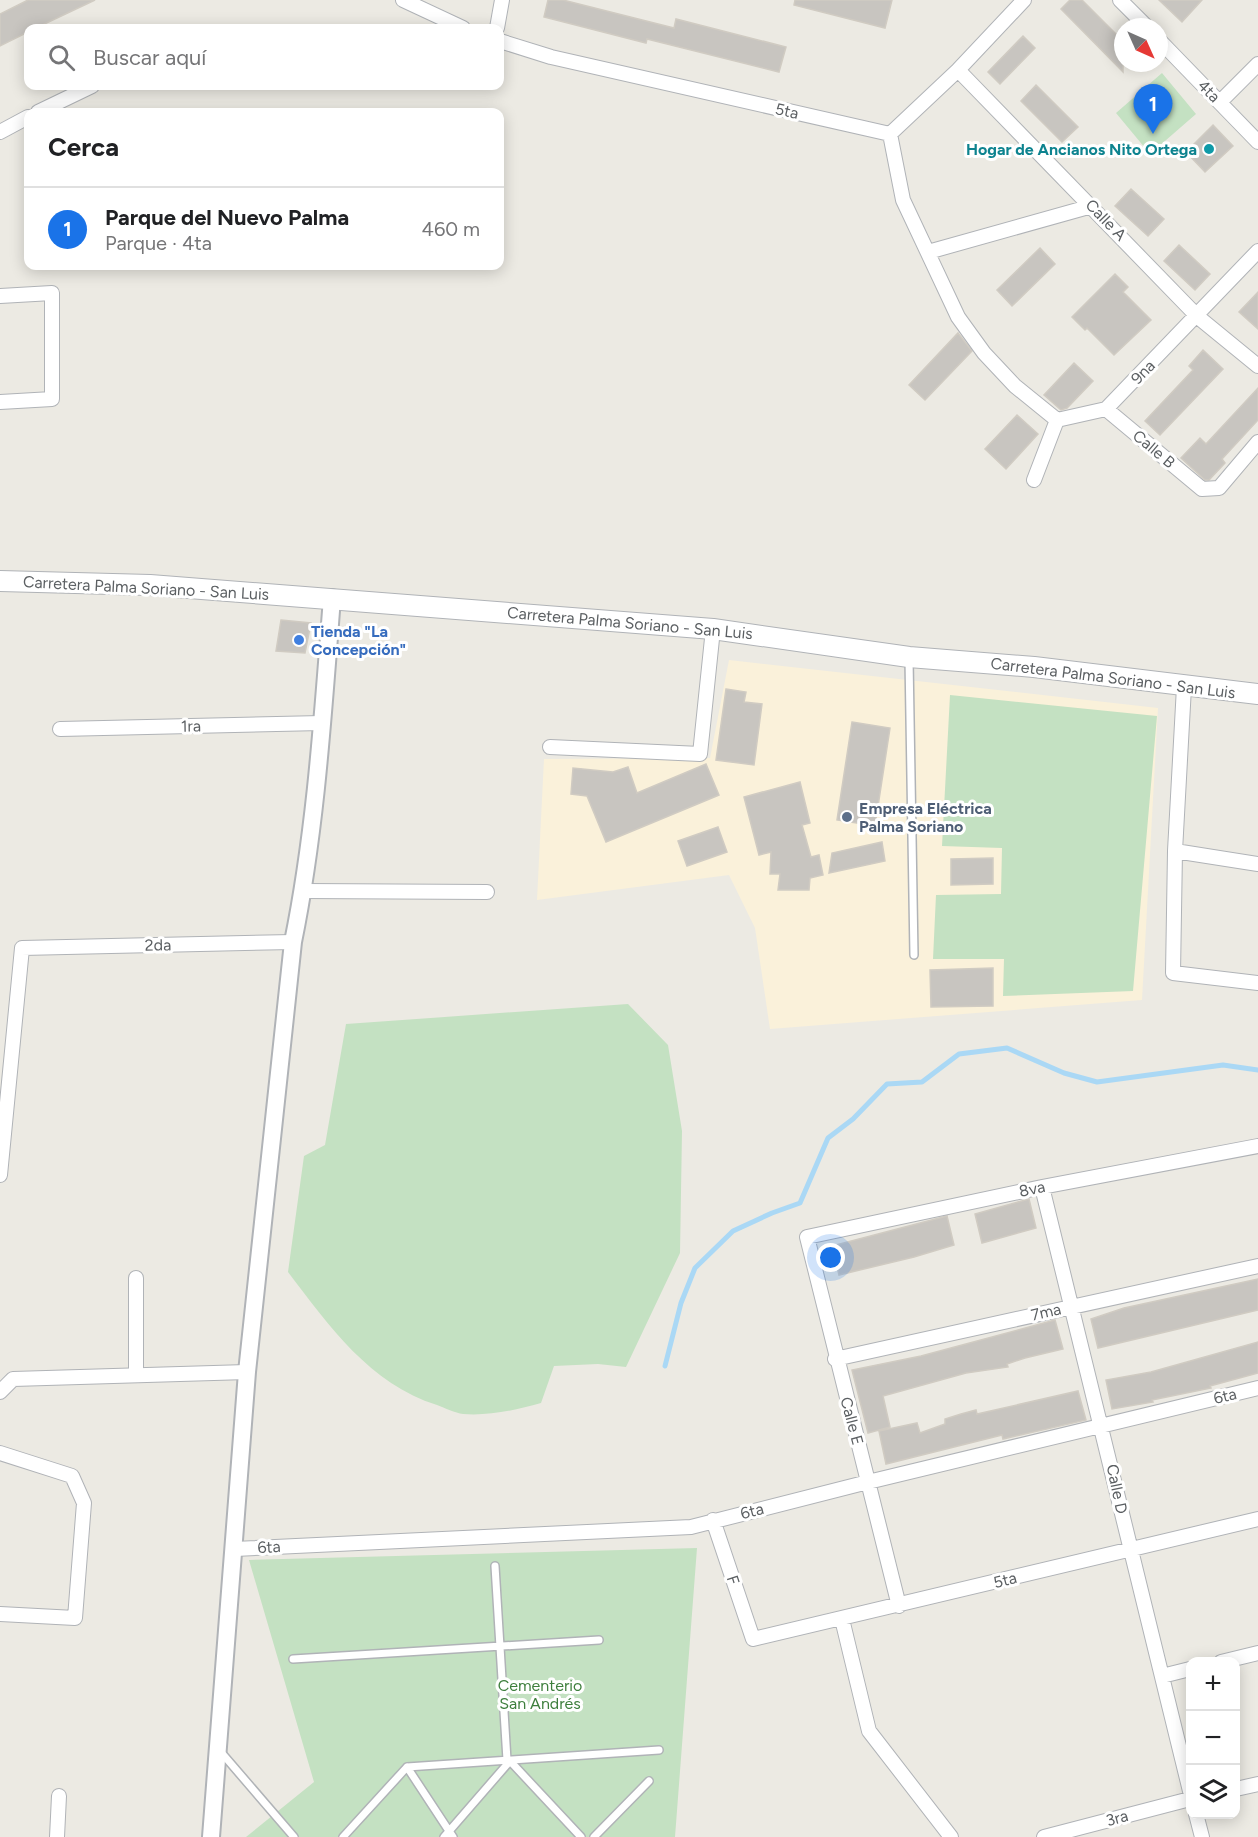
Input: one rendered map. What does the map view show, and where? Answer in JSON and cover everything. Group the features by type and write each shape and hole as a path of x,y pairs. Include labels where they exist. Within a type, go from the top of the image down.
{"main road":[{"name":"Carretera Palma Soriano - San Luis","path":"0,581 150,585 713,628 909,657 1034,667 1184,687 1258,694"}],"street":[{"path":"403,0 454,24"},
{"path":"498,24 502,0"},
{"path":"1024,0 958,70 890,134 903,200 958,317 984,353 1015,386 1057,420"},
{"path":"1120,0 1138,18"},
{"name":"5ta","path":"504,42 550,57 890,134"},
{"name":"4ta","path":"1168,49 1258,142"},
{"path":"1220,102 1258,64"},
{"name":"Calle A","path":"958,70 1198,316 1258,366"},
{"path":"46,108 84,90"},
{"path":"0,132 24,119"},
{"path":"928,252 1092,206"},
{"name":"9na","path":"1106,409 1198,316 1258,251"},
{"path":"0,296 52,293 52,399 0,402"},
{"path":"1057,420 1106,409"},
{"name":"Calle B","path":"1106,409 1202,489 1219,488 1258,442"},
{"path":"1034,480 1057,420"},
{"path":"211,1837 247,1372 293,942 304,891 322,723 332,598"},
{"path":"550,747 700,754 713,628"},
{"path":"1184,687 1174,851 1173,973 1258,983"},
{"name":"1ra","path":"60,729 322,723"},
{"path":"1174,851 1258,864"},
{"path":"304,891 487,892"},
{"name":"2da","path":"0,1175 22,948 293,942"},
{"name":"8va","path":"807,1237 1042,1186 1258,1146"},
{"name":"Calle D","path":"1042,1186 1103,1424 1130,1549 1186,1771"},
{"name":"Calle E","path":"807,1237 835,1359 899,1606"},
{"name":"7ma","path":"835,1359 1258,1266"},
{"path":"136,1278 136,1373"},
{"path":"0,1392 14,1379 136,1373 247,1372"},
{"name":"6ta","path":"235,1549 691,1527 1103,1424 1258,1388"},
{"path":"0,1453 72,1476 84,1503 75,1618 0,1614"},
{"name":"5ta","path":"753,1639 1258,1519"},
{"name":"F","path":"713,1520 753,1639"},
{"path":"842,1619 869,1731 951,1837"},
{"path":"1240,1657 1258,1653"},
{"path":"1162,1676 1186,1670"},
{"path":"1240,1788 1258,1784"},
{"path":"57,1837 59,1796"},
{"name":"3ra","path":"1044,1837 1186,1800"},
{"path":"1197,1819 1202,1837"}],"lane":[{"path":"909,657 914,955"},
{"path":"495,1566 507,1760"},
{"path":"293,1659 599,1640"},
{"path":"218,1749 294,1837"},
{"path":"343,1837 407,1767 659,1750"},
{"path":"407,1767 448,1835 510,1761 581,1837"},
{"path":"594,1837 649,1781"}],"shaded area":[{"name":"Empresa Eléctrica Palma Soriano","path":"729,660 1158,708 1142,1000 770,1029 755,928 729,875 537,900 544,759 710,758"}],"green space":[{"path":"1162,73 1196,114 1150,154 1116,113"},
{"path":"950,695 1157,716 1133,991 1003,996 1004,959 933,959 936,895 1001,894 1002,848 942,846"},
{"path":"628,1004 668,1045 682,1131 680,1253 626,1367 598,1364 554,1366 541,1403 483,1414 453,1412 391,1383 371,1368 335,1332 288,1272 304,1156 325,1145 346,1024"},
{"name":"Cementerio San Andrés","path":"697,1548 675,1837 246,1837 314,1782 249,1560"}],"building":[{"path":"28,0 95,0 44,24 24,24 24,34 0,46 0,14"},
{"path":"548,0 563,0 674,28 676,19 786,47 779,72 647,39 646,43 544,17"},
{"path":"795,0 892,0 885,28 794,5"},
{"path":"1070,0 1082,0 1114,32 1114,63 1061,9"},
{"path":"1159,0 1202,0 1182,22"},
{"path":"1023,36 1035,48 1000,84 988,72"},
{"path":"1036,85 1078,127 1062,142 1021,101"},
{"name":"Hogar de Ancianos Nito Ortega","path":"1213,125 1233,146 1205,172 1186,152"},
{"path":"1131,189 1164,219 1148,236 1115,206"},
{"path":"1179,245 1210,274 1195,290 1164,261"},
{"path":"1040,248 1055,264 1012,306 997,290"},
{"path":"1115,274 1128,287 1123,292 1151,320 1114,355 1087,328 1085,330 1072,317"},
{"path":"1258,292 1258,329 1239,312"},
{"path":"958,333 972,351 925,400 909,385"},
{"path":"1203,350 1223,369 1160,435 1145,421 1193,370 1189,366"},
{"path":"1074,363 1093,381 1067,408 1061,410 1044,395"},
{"path":"1258,388 1258,420 1222,459 1225,463 1209,480 1205,480 1181,458 1200,438 1206,444"},
{"path":"1017,415 1038,434 1006,469 985,449"},
{"path":"281,620 311,623 305,653 276,651"},
{"path":"726,689 746,692 744,702 762,704 754,765 716,760"},
{"path":"852,722 890,728 875,826 837,820"},
{"path":"706,764 719,795 606,842 587,796 571,794 573,768 613,772 628,767 637,793"},
{"path":"800,782 810,823 802,825 811,857 819,855 823,875 810,878 809,890 778,890 780,874 770,874 771,852 759,855 744,797"},
{"path":"718,827 727,852 687,866 678,841"},
{"path":"882,842 885,861 829,873 832,853"},
{"path":"993,858 993,884 951,885 951,859"},
{"path":"993,968 993,1006 931,1007 930,970"},
{"path":"1029,1199 1036,1228 982,1243 975,1214"},
{"path":"947,1216 954,1245 839,1275 832,1246"},
{"path":"1258,1279 1258,1310 1098,1348 1091,1319 1124,1308"},
{"path":"1055,1320 1063,1349 1025,1358 1007,1364 1008,1367 966,1373 883,1396 890,1427 868,1433 852,1370 921,1356"},
{"path":"1258,1342 1258,1373 1210,1386 1211,1388 1112,1409 1106,1380 1151,1372"},
{"path":"1078,1391 1086,1420 1003,1439 1002,1435 886,1464 879,1431 917,1423 920,1433 945,1424 945,1419 976,1410 977,1414"}],"waterway":[{"path":"665,1366 681,1303 695,1268 733,1231 800,1203 828,1138 853,1119 887,1084 922,1082 959,1054 1007,1048 1064,1073 1097,1082 1223,1065 1258,1070"}],"place":[{"name":"Parque del Nuevo Palma","path":"1153,134"},
{"name":"Hogar de Ancianos Nito Ortega","path":"1209,149"},
{"name":"Tienda \"La Concepción\"","path":"299,640"},
{"name":"Empresa Eléctrica Palma Soriano","path":"847,817"}]}
